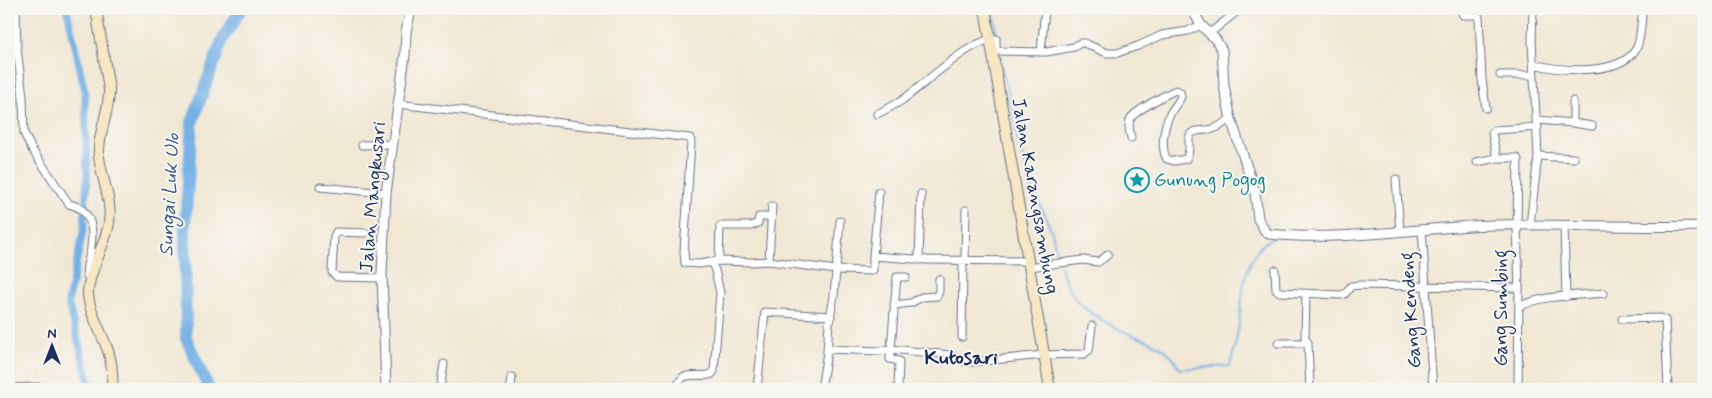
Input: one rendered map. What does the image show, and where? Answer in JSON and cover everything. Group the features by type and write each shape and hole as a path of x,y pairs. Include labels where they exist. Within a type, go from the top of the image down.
{"main road":[{"path":"96,9 109,89 109,100 99,144 99,157 106,189 109,216 108,228 90,282 88,294 90,305 111,361 112,387"},
{"name":"Jalan Karangsambung","path":"985,9 1050,389"}],"street":[{"path":"16,9 17,48 23,97 24,133 31,148 69,204 77,206 88,214 93,229 86,269 86,276 90,282"},
{"name":"Jalan Mangkusari","path":"386,389 382,278 386,193 405,55 406,32 411,9"},
{"path":"1041,52 1045,9"},
{"path":"1192,9 1201,25 1216,40 1222,50 1224,86 1231,119 1256,192 1258,219 1269,234 1316,237 1400,231 1422,233 1495,225 1517,230 1530,224 1703,226"},
{"path":"1210,33 1240,9"},
{"path":"1460,9 1463,14 1477,15 1479,17 1482,80 1486,108"},
{"path":"1530,224 1538,156 1533,9"},
{"path":"1534,64 1573,70 1593,69 1618,63 1637,47 1643,9"},
{"path":"877,114 900,102 974,45 990,39 996,39 996,49 1001,51 1041,52 1074,47 1084,43 1107,53 1117,53 1138,46 1158,36 1188,32 1201,25"},
{"path":"1500,75 1534,74"},
{"path":"1130,138 1129,126 1131,117 1146,106 1176,90 1180,92 1181,97 1166,126 1164,154 1167,159 1174,161 1186,159 1189,154 1189,138 1191,134 1213,129 1231,119"},
{"path":"1573,101 1573,123"},
{"path":"398,104 690,138 685,262 688,264 715,261 769,261 836,270 872,271 879,192"},
{"path":"1477,162 1497,158 1492,135 1494,131 1538,124 1573,123 1592,126"},
{"path":"362,145 393,144"},
{"path":"1538,156 1574,158"},
{"name":"Gang Sumbing","path":"1497,158 1518,159 1518,389"},
{"path":"1396,179 1400,231"},
{"path":"320,187 386,193"},
{"path":"919,260 922,194"},
{"path":"769,261 772,206"},
{"path":"962,337 966,210"},
{"path":"678,389 678,384 683,378 692,375 706,377 714,371 720,293 715,261 720,226 751,226 758,223 759,217 772,217"},
{"path":"821,389 836,270 840,221"},
{"path":"1564,224 1566,297"},
{"path":"365,233 338,232 334,234 333,274 337,277 382,278"},
{"name":"Gang Kendeng","path":"1422,233 1433,389"},
{"path":"874,256 919,260 1064,264 1078,260 1098,262 1108,254"},
{"path":"1275,270 1275,287 1277,291 1306,294 1341,295 1348,291 1351,286 1360,284 1519,288"},
{"path":"898,389 899,361 890,358 897,277 906,277"},
{"path":"894,305 911,303 922,297 937,296 939,279"},
{"path":"1519,307 1530,301 1541,299 1604,293"},
{"path":"1306,294 1305,338 1308,342 1310,389"},
{"path":"757,389 765,312 830,316"},
{"path":"1622,320 1660,318 1665,320 1668,389"},
{"path":"827,348 880,351 891,349 951,355 963,361 972,362 1044,354 1084,354 1091,345 1092,326"},
{"path":"1278,343 1308,342"},
{"path":"440,389 444,364"},
{"path":"509,389 512,384 512,377"},
{"path":"9,388 39,387 51,389"},
{"path":"94,389 112,387"}],"waterway":[{"path":"67,9 85,92 87,176 84,227 68,302 91,389"},
{"name":"Sungai Luk Ulo","path":"209,389 186,338 185,227 192,123 222,40 241,9"},
{"path":"994,9 1000,48"},
{"path":"1000,53 1002,71 1009,94 1018,142 1032,187 1052,232 1058,261"},
{"path":"1425,234 1513,229"},
{"path":"1060,266 1070,291 1083,307 1120,329 1160,346 1170,355 1180,369 1230,366 1237,334 1243,288 1250,264 1255,253 1273,238"}],"place":[{"name":"Gunung Pogog","path":"1137,180"}],"district":[{"name":"Kutosari","path":"961,358"}]}
